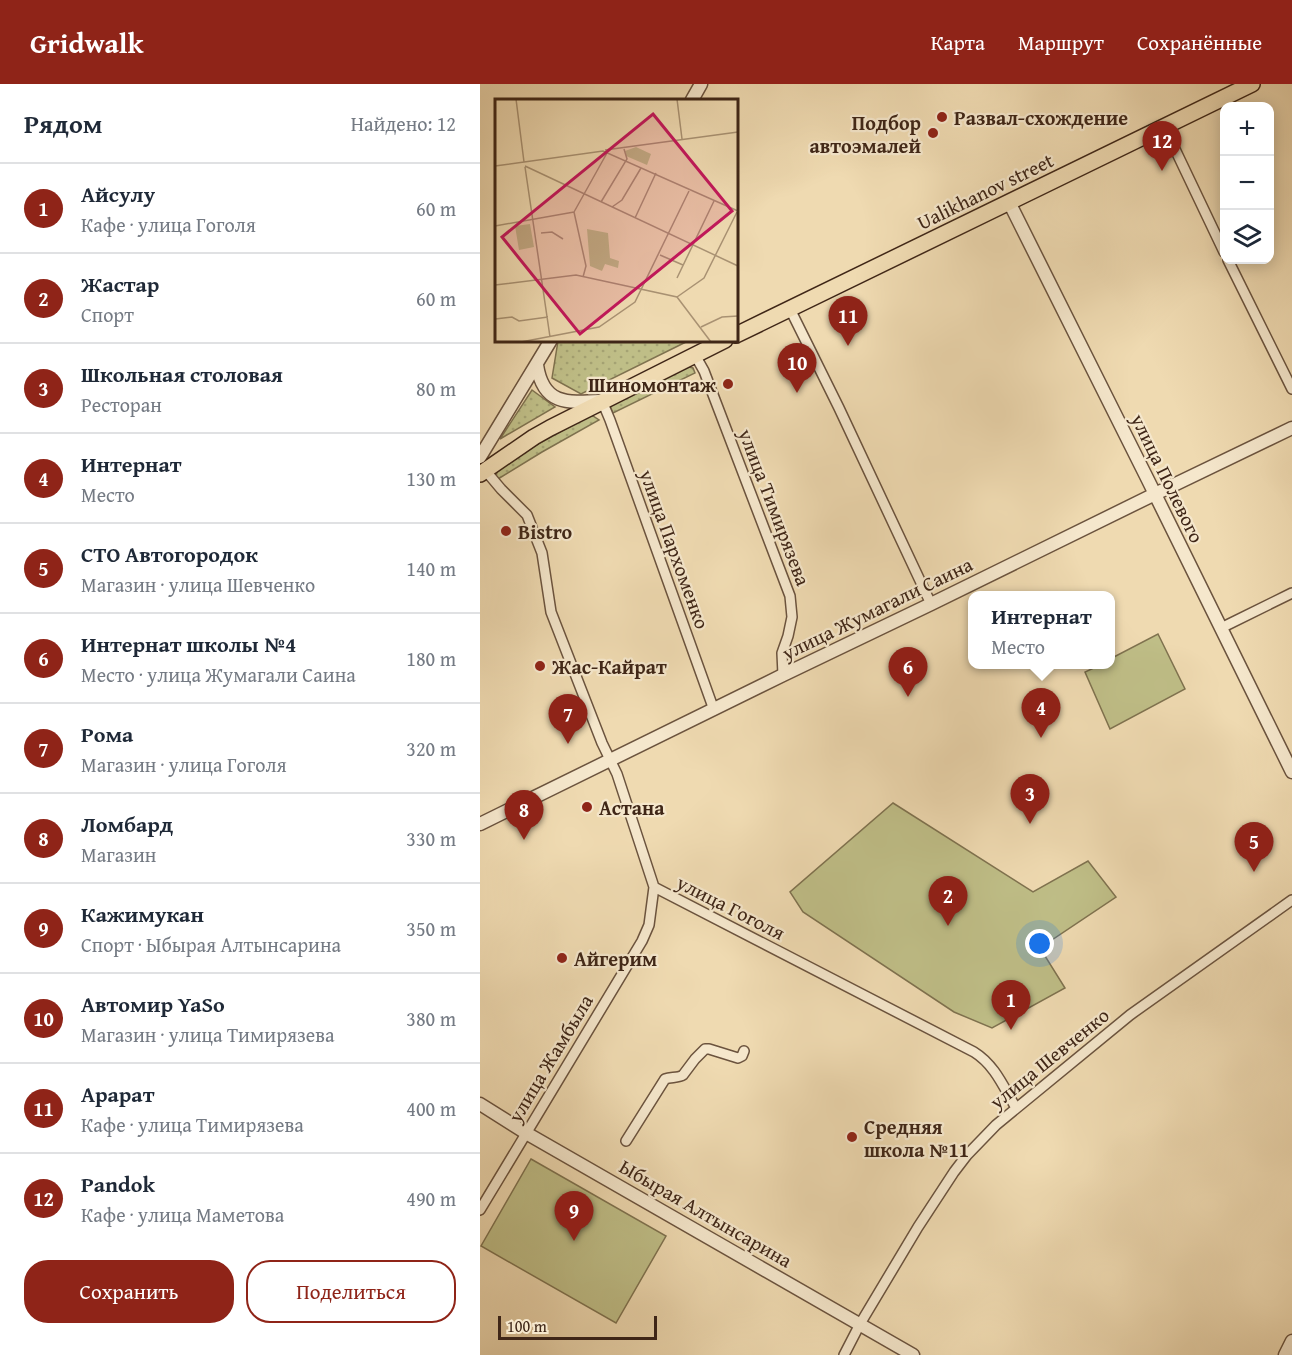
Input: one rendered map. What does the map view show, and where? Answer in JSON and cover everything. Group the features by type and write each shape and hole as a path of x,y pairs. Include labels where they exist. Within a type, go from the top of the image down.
{"highway":[{"name":"Ualikhanov street","path":"738,334 1252,84"},
{"path":"482,467 602,401 721,342"}],"street":[{"path":"693,99 701,84"},
{"path":"1164,126 1220,244"},
{"name":"улица Полевого","path":"1009,202 1292,772"},
{"path":"1230,264 1292,389"},
{"path":"790,309 931,604"},
{"path":"482,467 550,342"},
{"name":"улица Тимирязева","path":"695,355 704,371 790,596 792,617 782,652 783,675"},
{"path":"537,365 544,389 555,397 570,403 602,401"},
{"name":"улица Пархоменко","path":"602,401 714,710"},
{"name":"улица Жумагали Саина","path":"480,824 1292,428"},
{"name":"улица Гоголя","path":"482,467 527,515 542,553 551,612 616,774 654,887 981,1056 994,1071 1016,1108"},
{"path":"1221,628 1292,593"},
{"name":"улица Жамбыла","path":"480,1210 642,941 649,924 654,887"},
{"name":"улица Шевченко","path":"844,1355 918,1227 966,1155 996,1125 1130,1015 1292,900"},
{"path":"626,1141 665,1079 681,1077 705,1049 738,1058 744,1051"},
{"name":"Ыбырая Алтынсарина","path":"480,1104 526,1133 913,1355"},
{"path":"1285,1355 1292,1341"}],"shaded area":[{"path":"558,342 686,342 581,394 552,378"},
{"path":"689,367 693,368 695,373 613,413 610,406"},
{"path":"532,390 555,407 500,439"},
{"path":"589,416 599,420 498,479 496,477 497,472 529,449"},
{"path":"1158,634 1185,689 1110,729 1085,672 1091,669 1115,669 1115,656"},
{"path":"893,803 1033,892 1088,861 1116,897 1040,948 1065,988 992,1028 954,1012 803,912 790,892"},
{"path":"531,1159 666,1236 616,1323 481,1246"}],"place":[{"name":"Развал-схождение","path":"942,117"},
{"name":"Подбор автоэмалей","path":"933,133"},
{"name":"Pandok","path":"1162,171"},
{"name":"Арарат","path":"848,346"},
{"name":"Шиномонтаж","path":"728,384"},
{"name":"Автомир YaSo","path":"797,393"},
{"name":"Bistro","path":"506,531"},
{"name":"Жас-Кайрат","path":"540,666"},
{"name":"Интернат школы №4","path":"908,697"},
{"name":"Интернат","path":"1041,738"},
{"name":"Рома","path":"568,744"},
{"name":"Астана","path":"587,807"},
{"name":"Школьная столовая","path":"1030,824"},
{"name":"Ломбард","path":"524,840"},
{"name":"СТО Автогородок","path":"1254,872"},
{"name":"Жастар","path":"948,926"},
{"name":"Айгерим","path":"562,958"},
{"name":"Айсулу","path":"1011,1030"},
{"name":"Средняя школа №11","path":"852,1137"},
{"name":"Кажимукан","path":"574,1241"}]}
